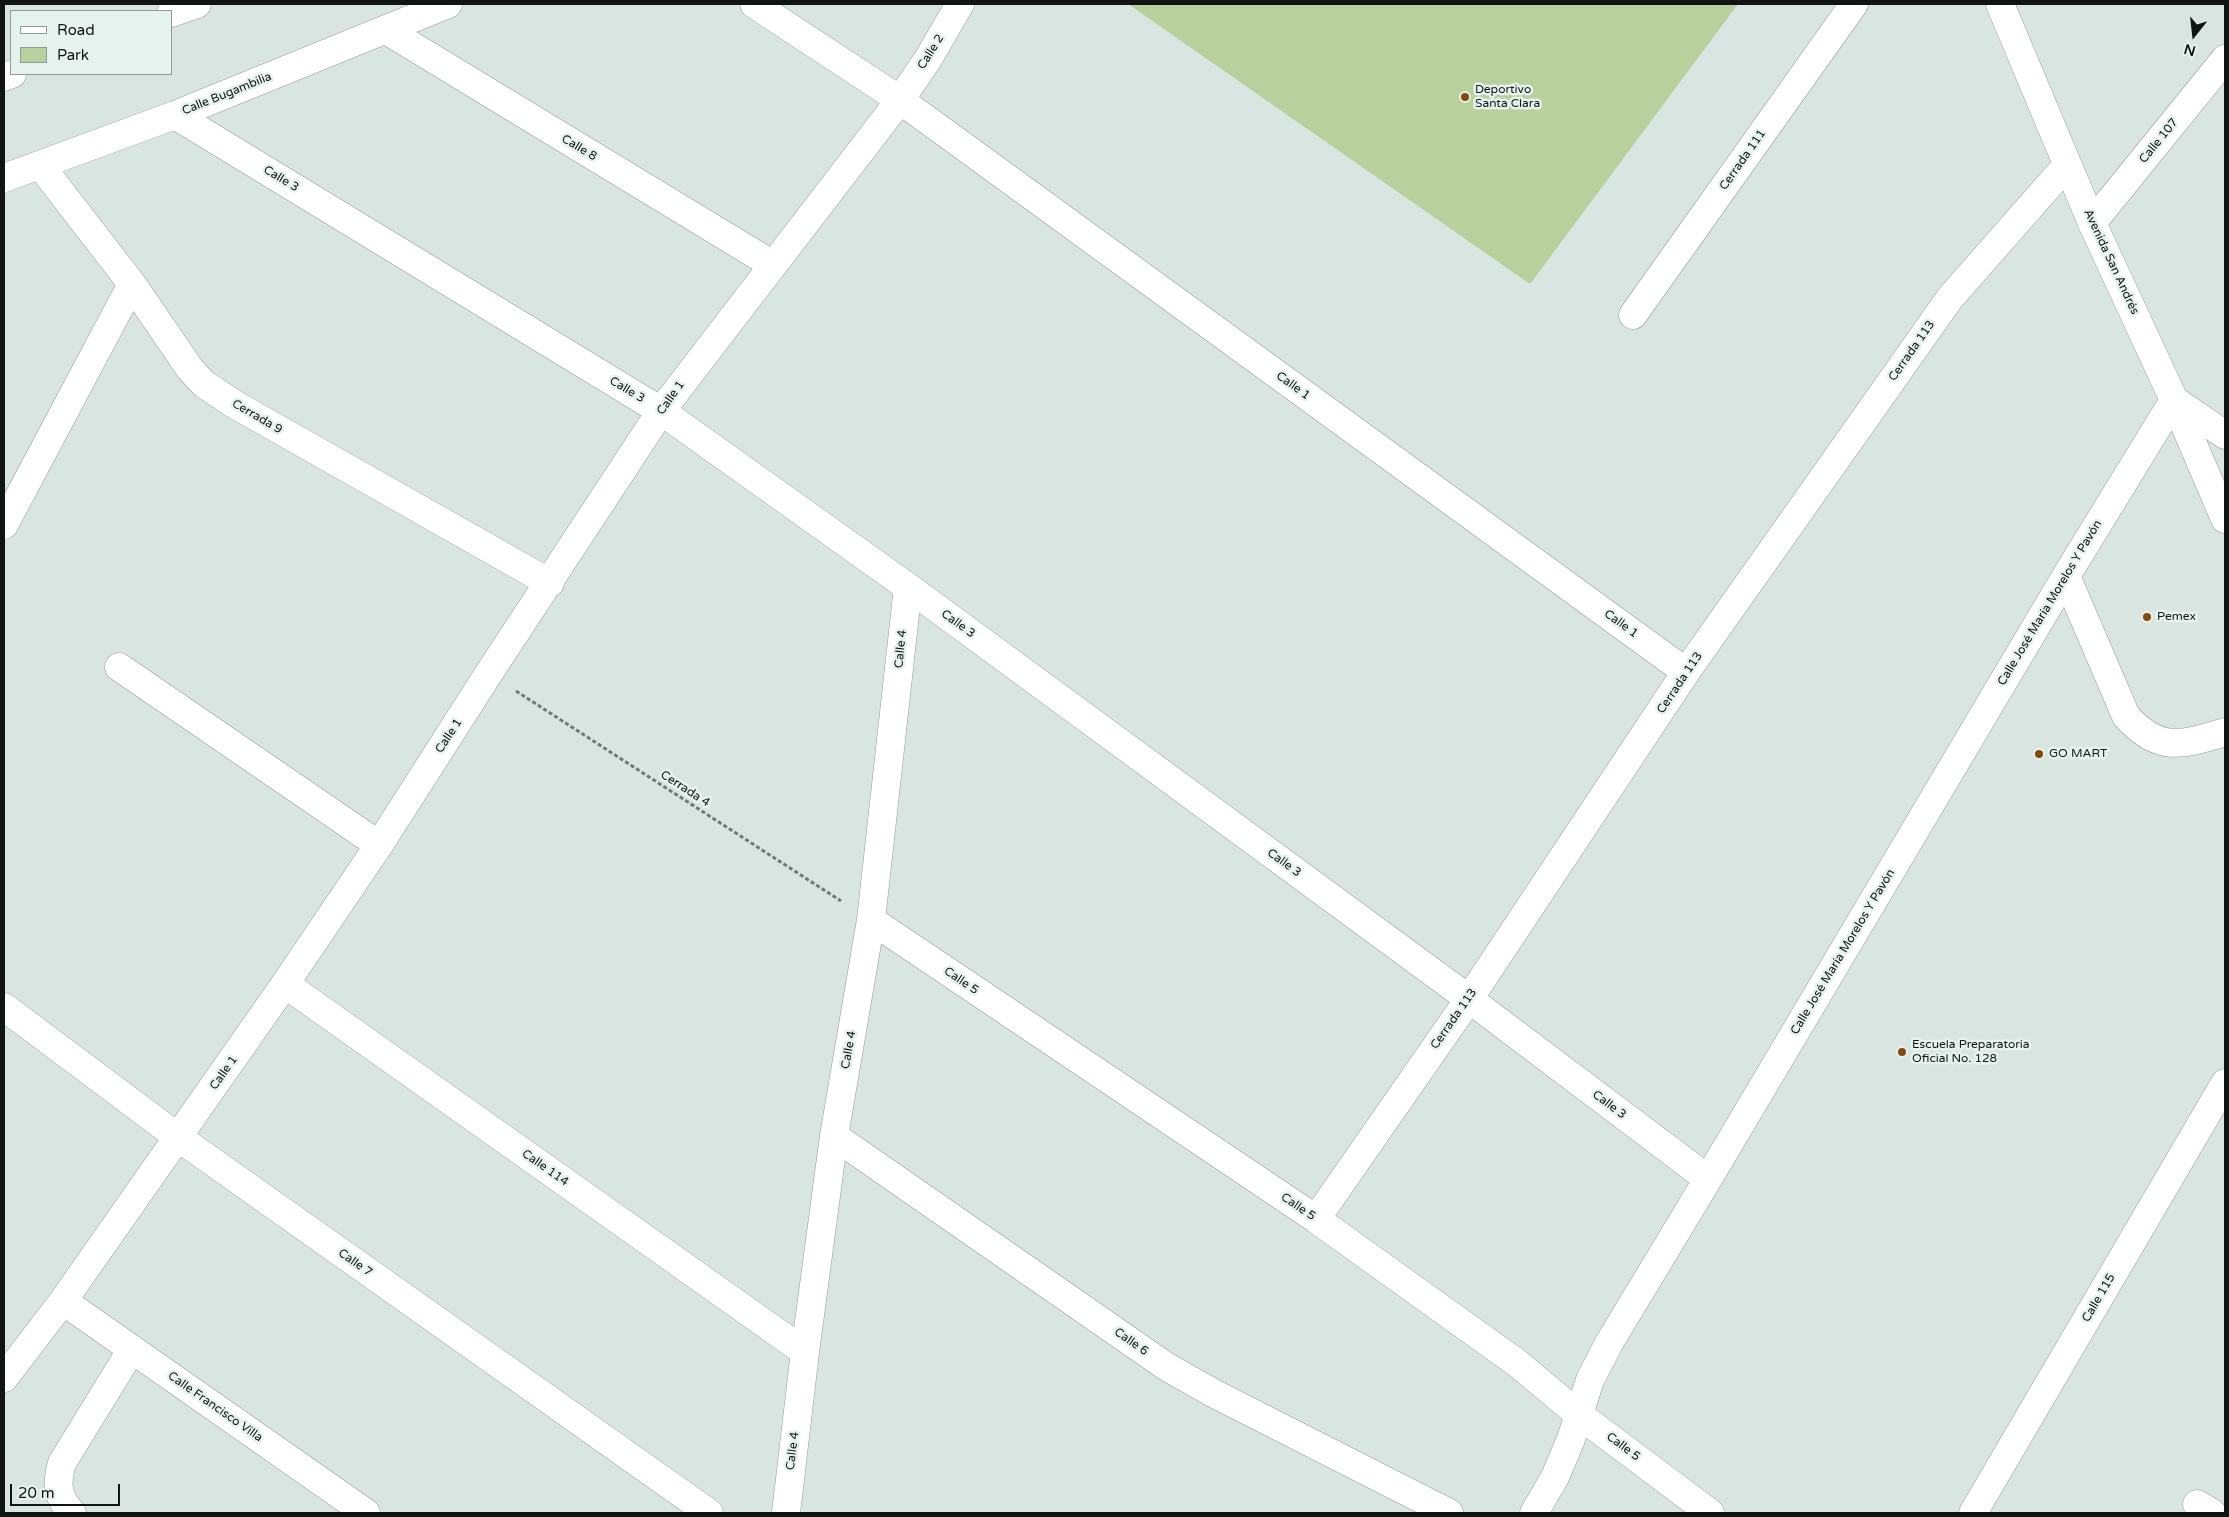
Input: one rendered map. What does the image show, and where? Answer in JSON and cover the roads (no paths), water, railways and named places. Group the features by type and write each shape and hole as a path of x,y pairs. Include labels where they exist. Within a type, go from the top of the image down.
{"main road":[{"path":"172,14 197,4"},
{"name":"Calle Bugambilia","path":"4,178 176,115 448,4"},
{"name":"Calle 1","path":"754,4 900,100 1686,672"},
{"name":"Calle 2","path":"900,100 928,59 960,4"},
{"name":"Cerrada 111","path":"1633,315 1854,4"},
{"name":"Avenida San Andrés","path":"2000,4 2092,223 2174,400 2225,519"},
{"name":"Calle 8","path":"386,30 773,265"},
{"name":"Calle 107","path":"2092,223 2225,59"},
{"name":"Calle 1","path":"4,1378 63,1301 179,1138 285,984 379,845 661,411 900,100"},
{"name":"Calle 3","path":"176,115 661,411 908,587 1469,999 1708,1179"},
{"name":"Cerrada 9","path":"40,165 132,284 190,368 204,384 234,404 550,583"},
{"name":"Cerrada 113","path":"1316,1219 1469,999 1686,672 1950,298 2067,165"},
{"path":"4,525 132,284"},
{"path":"2174,400 2225,435"},
{"name":"Calle José María Morelos Y Pavón","path":"1534,1513 1555,1477 1571,1439 1590,1380 1609,1343 2066,576 2174,400"},
{"path":"2066,576 2126,716 2139,730 2151,738 2171,743 2194,741 2225,732"},
{"name":"Calle 4","path":"786,1513 834,1136 871,920 908,587"},
{"path":"118,668 379,845"},
{"name":"Calle 5","path":"871,920 1316,1219 1517,1363 1578,1414 1710,1513"},
{"name":"Calle 114","path":"285,984 805,1352"},
{"name":"Calle 7","path":"4,1007 179,1138 709,1513"},
{"name":"Calle 115","path":"1973,1513 2225,1083"},
{"name":"Calle 6","path":"834,1136 1167,1367 1449,1513"},
{"name":"Calle Francisco Villa","path":"63,1301 366,1513"},
{"path":"72,1513 64,1505 58,1492 57,1478 62,1463 132,1349"}],"place":[{"name":"Deportivo Santa Clara","path":"1465,97"},
{"name":"Pemex","path":"2147,617"},
{"name":"GO MART","path":"2039,754"},
{"name":"Escuela Preparatoria Oficial No. 128","path":"1902,1052"}]}
